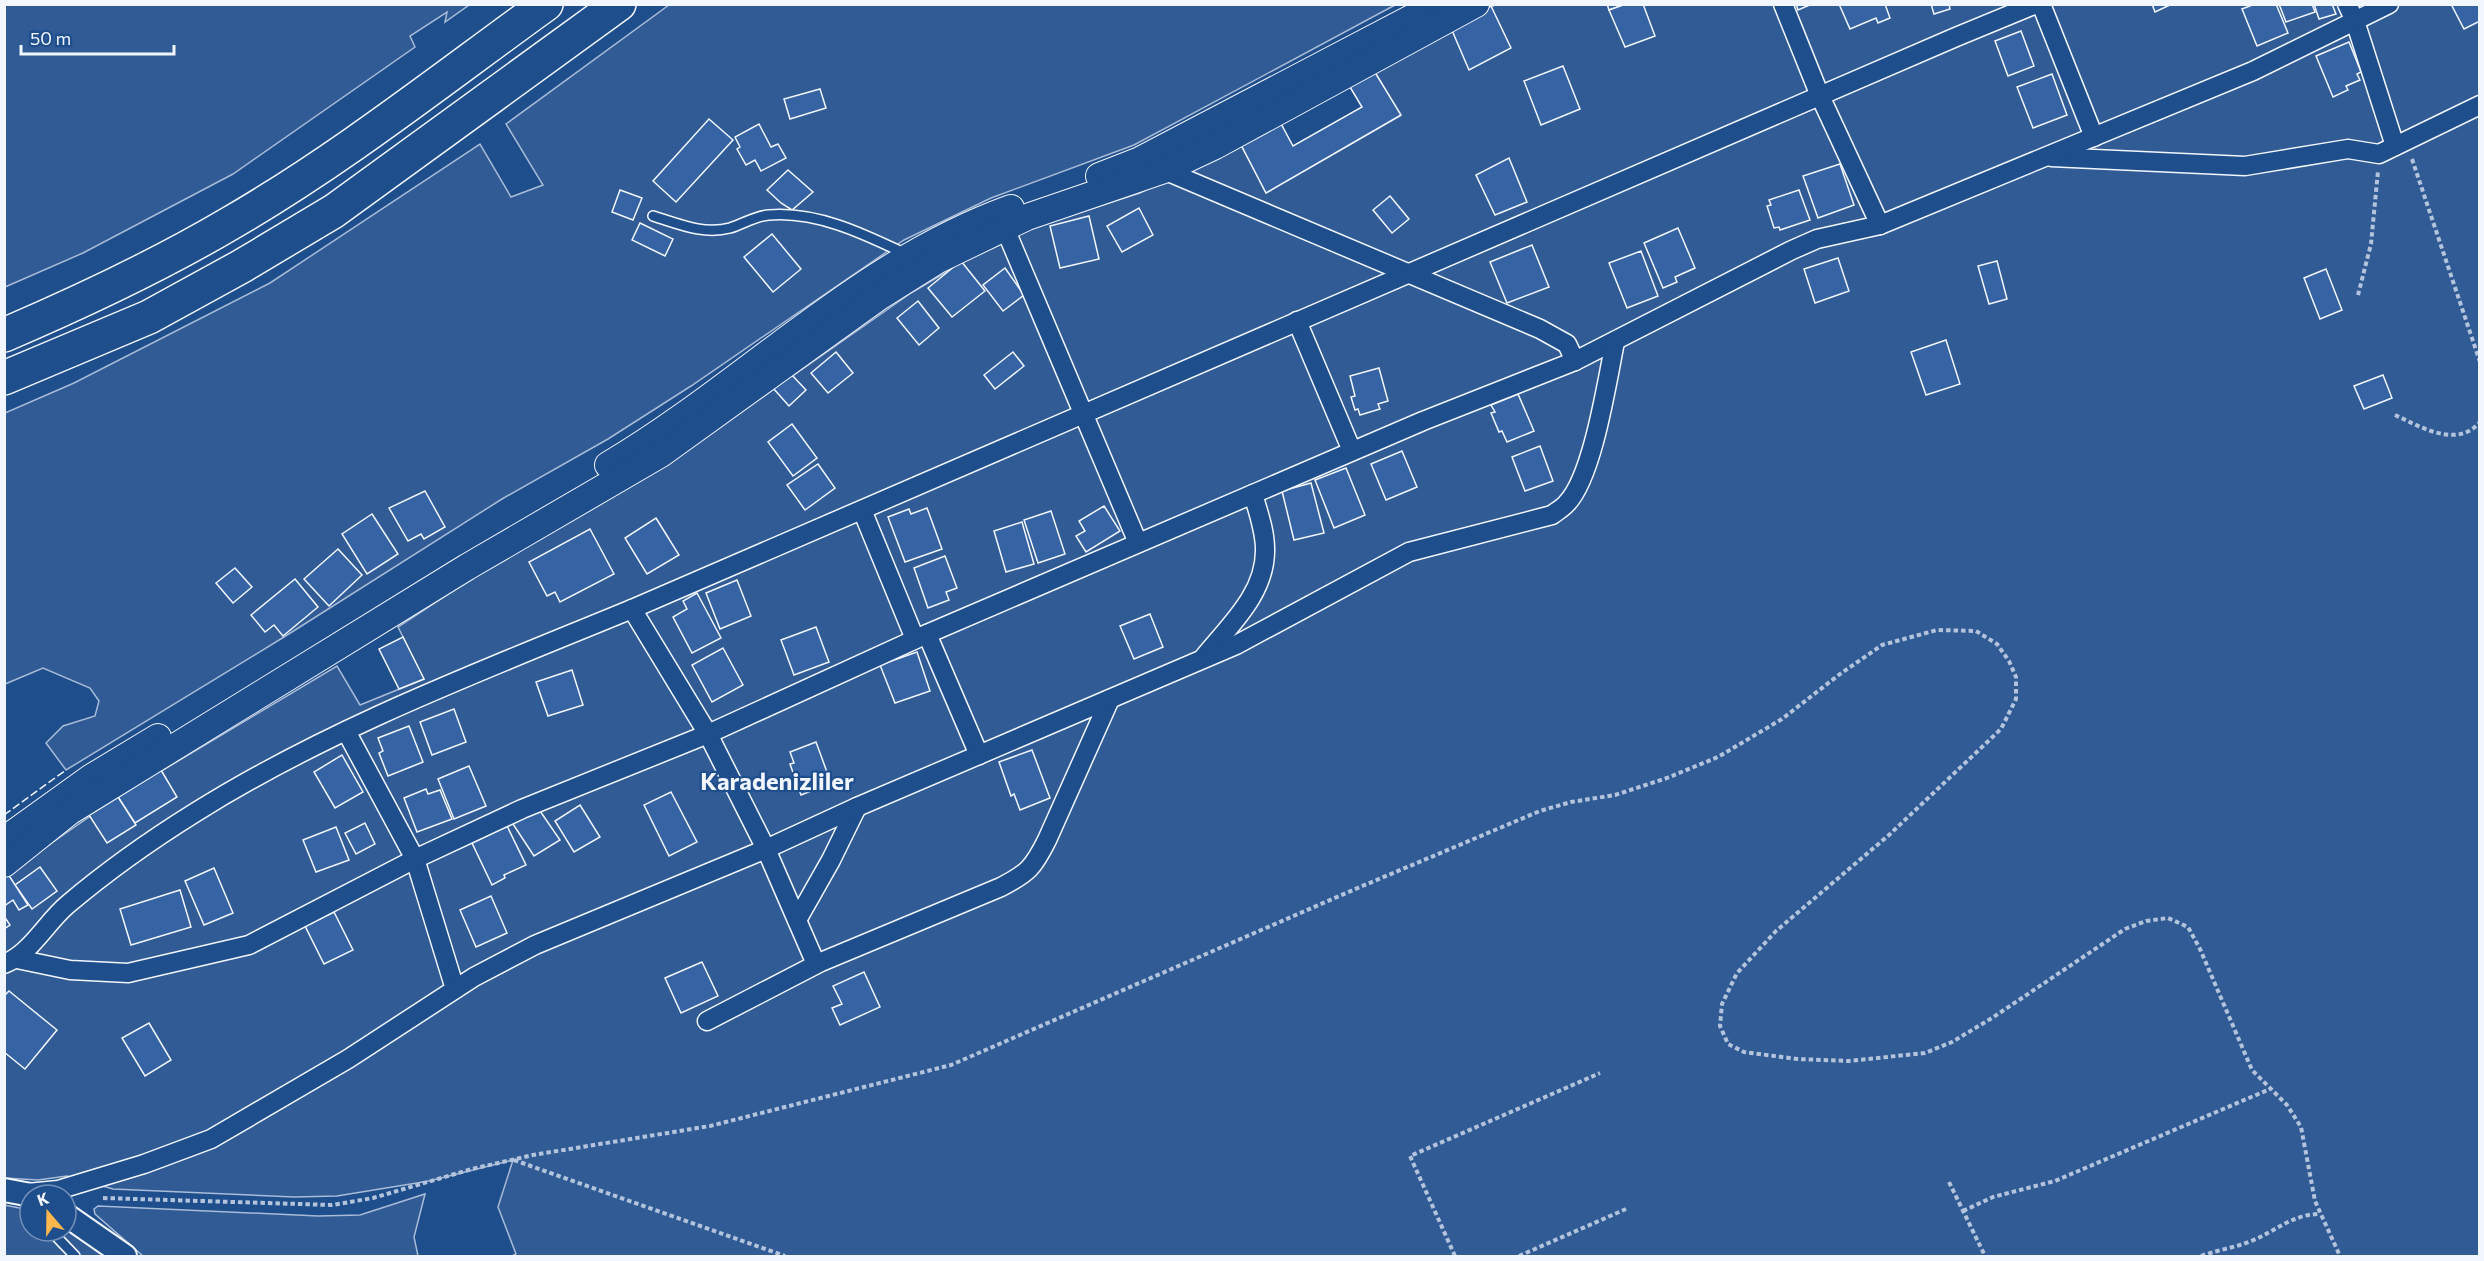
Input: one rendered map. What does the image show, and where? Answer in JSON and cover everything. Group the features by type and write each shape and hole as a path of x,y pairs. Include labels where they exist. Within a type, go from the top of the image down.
{"highway":[{"path":"4,335 131,279 230,224 317,168 546,4"},
{"path":"4,378 149,317 242,266 334,211 619,4"}],"main road":[{"path":"4,864 69,812 467,567 661,454 879,297 1002,220 1140,160 1438,4"},
{"path":"4,840 90,778 380,601 624,456 693,410 873,277 908,255 953,231 1002,220 1027,218 1164,170 1215,146 1476,4"}],"street":[{"path":"1783,4 1820,96 1880,225"},
{"path":"11,961 70,970 128,974 249,945 415,860 522,809 708,734 921,637 1423,421 1575,361 1753,268 1817,239 1880,225 2046,157 2253,71 2351,13 2388,4"},
{"path":"11,961 64,907 125,859 196,812 289,758 346,731 447,684 632,609 2035,5 2094,137"},
{"path":"2351,13 2394,147"},
{"path":"2046,157 2245,166 2348,149 2394,147 2480,105"},
{"path":"1140,160 1540,329 1567,345 1575,361"},
{"path":"1002,220 1138,543"},
{"path":"1297,321 1352,452"},
{"path":"78,1184 144,1164 211,1139 348,1059 474,976 535,945 766,849 857,807 1236,645 1409,552 1552,515 1568,502 1583,474 1594,440 1615,342"},
{"path":"1201,660 1246,605 1261,578 1265,550 1262,527 1253,494"},
{"path":"862,510 921,637 980,755"},
{"path":"632,609 708,734 766,849 816,964"},
{"path":"707,1021 816,964 1001,887 1025,874 1037,859 1047,840 1110,699"},
{"path":"346,731 415,860 455,989"},
{"path":"797,920 831,860 857,807"},
{"path":"78,1224 125,1257"}],"lane":[{"path":"653,216 693,229 712,231 731,228 767,215 790,215 833,223 908,255"},
{"path":"62,1243 75,1257"}],"path":[{"path":"2358,295 2394,147"},
{"path":"2394,147 2480,362"},
{"path":"2395,415 2435,432 2457,436 2472,432 2480,422"},
{"path":"100,1197 332,1205 373,1198 514,1159 711,1126 951,1065 1540,811 1571,802 1615,795 1718,757 1782,719 1882,645 1937,630 1976,631 1997,644 2009,661 2016,677 2016,699 2001,729 1888,835 1776,931 1737,973 1722,1005 1720,1026 1728,1044 1744,1052 1797,1059 1849,1061 1925,1053 1952,1042 1992,1018 2125,929 2146,921 2168,918 2188,927 2200,949 2252,1070 2287,1106 2301,1127 2315,1201 2340,1257"},
{"path":"1455,1257 1410,1156 1600,1073"},
{"path":"1964,1211 1993,1197 2055,1181 2270,1089"},
{"path":"514,1159 785,1257"},
{"path":"1949,1182 1985,1257"},
{"path":"1519,1257 1626,1209"},
{"path":"2201,1257 2254,1240 2292,1219 2308,1214 2320,1214"}],"shaded area":[{"path":"5,4 469,5 445,22 447,12 410,36 415,47 233,174 83,253 5,287"},
{"path":"669,5 1395,5 1134,145 991,198 904,240 691,386 608,439 502,499 284,637 66,770 46,743 63,726 95,716 99,701 90,688 43,668 5,684 5,413 74,383 270,283 480,144 511,197 543,185 506,124"},
{"path":"1495,5 2479,5 2479,1256 512,1256 516,1254 498,1207 513,1160 429,1181 337,1196 294,1197 113,1189 67,1176 38,1180 5,1178 4,876 118,797 337,666 360,705 424,679 398,627 512,552 668,463 911,293 992,245 1026,230 1140,193 1239,141 1266,193 1400,116 1373,69"},
{"path":"425,1194 414,1237 418,1256 143,1256 95,1214 94,1209 98,1206 318,1216 360,1215"},
{"path":"4,1205 18,1208 18,1243 78,1243 78,1237 105,1256 5,1256"}],"building":[{"path":"1607,4 1626,4 1609,10"},
{"path":"1626,4 1643,4 1655,36 1625,47 1609,10"},
{"path":"1796,4 1812,4 1798,10"},
{"path":"1839,4 1885,4 1890,18 1878,23 1876,18 1850,29"},
{"path":"1931,4 1949,4 1950,9 1934,14"},
{"path":"2152,4 2172,4 2155,12"},
{"path":"2255,4 2276,4 2288,33 2257,46 2242,9"},
{"path":"2279,4 2312,4 2315,12 2286,22"},
{"path":"2314,4 2332,4 2336,14 2319,19"},
{"path":"2451,4 2480,4 2480,21 2464,29"},
{"path":"1491,6 1511,48 1469,70 1451,28"},
{"path":"2021,31 2034,66 2008,76 1995,41"},
{"path":"2349,42 2361,72 2357,74 2360,80 2346,86 2348,90 2333,97 2316,56"},
{"path":"1563,66 1580,109 1541,125 1524,81"},
{"path":"1373,69 1401,115 1266,193 1239,141 1279,120 1293,146 1362,107 1347,82"},
{"path":"2052,74 2067,115 2033,128 2017,87"},
{"path":"820,89 826,108 790,119 784,99"},
{"path":"709,119 733,140 676,202 653,181"},
{"path":"759,124 771,147 778,144 786,158 761,171 755,160 746,165 737,149 740,147 735,137"},
{"path":"1509,158 1527,202 1495,215 1476,175"},
{"path":"1840,164 1854,205 1818,218 1803,176"},
{"path":"788,170 813,192 792,210 767,190"},
{"path":"620,190 642,198 633,220 612,212"},
{"path":"1799,190 1810,220 1780,230 1779,227 1774,228 1767,206 1771,205 1769,200"},
{"path":"1390,196 1409,219 1392,233 1373,210"},
{"path":"1139,208 1153,235 1122,252 1107,226"},
{"path":"1089,216 1099,259 1060,268 1050,226"},
{"path":"640,223 673,239 665,256 632,240"},
{"path":"1678,228 1695,268 1675,277 1677,282 1663,288 1644,243"},
{"path":"772,234 801,269 773,292 744,257"},
{"path":"1532,245 1549,287 1507,303 1490,262"},
{"path":"1641,251 1658,296 1627,308 1609,263"},
{"path":"1838,258 1849,291 1815,303 1804,269"},
{"path":"961,261 985,291 952,317 928,288"},
{"path":"1997,261 2007,299 1989,304 1978,266"},
{"path":"1005,268 1024,295 1003,311 983,285"},
{"path":"2326,269 2342,310 2320,319 2304,278"},
{"path":"918,301 939,328 919,345 897,318"},
{"path":"1946,340 1960,384 1926,395 1911,352"},
{"path":"836,352 853,373 828,393 811,373"},
{"path":"1013,352 1024,366 995,389 984,375"},
{"path":"1379,368 1388,401 1378,404 1380,409 1360,415 1358,409 1355,410 1351,397 1355,396 1350,376"},
{"path":"790,373 806,390 789,406 773,388"},
{"path":"2383,375 2392,398 2364,409 2354,386"},
{"path":"1518,394 1534,431 1507,442 1502,431 1499,432 1491,413 1495,412 1491,405"},
{"path":"792,424 817,458 793,476 768,442"},
{"path":"1540,446 1553,481 1525,491 1512,457"},
{"path":"1402,451 1417,487 1386,500 1371,464"},
{"path":"818,464 835,488 805,510 787,485"},
{"path":"1346,468 1365,515 1334,528 1315,480"},
{"path":"1311,483 1324,533 1294,540 1282,491"},
{"path":"425,491 445,527 424,539 421,534 408,541 389,508"},
{"path":"1104,506 1120,531 1086,552 1076,536 1085,531 1079,521"},
{"path":"927,508 942,549 905,562 888,517 909,509 911,514"},
{"path":"1051,511 1065,554 1038,563 1024,520"},
{"path":"372,514 398,554 367,574 342,534"},
{"path":"656,518 679,555 647,574 625,538"},
{"path":"1022,522 1034,564 1006,572 994,531"},
{"path":"590,529 614,574 560,602 555,592 547,596 529,562"},
{"path":"338,549 362,575 329,606 304,579"},
{"path":"945,556 957,588 946,592 949,600 928,608 914,568"},
{"path":"235,568 252,587 233,603 216,583"},
{"path":"295,579 318,607 283,636 274,625 265,632 251,615"},
{"path":"737,580 751,616 720,629 706,593"},
{"path":"697,593 721,638 692,653 673,617 687,609 683,601"},
{"path":"1150,614 1163,647 1134,659 1120,626"},
{"path":"816,627 829,662 794,675 781,640"},
{"path":"403,637 424,679 399,689 379,649"},
{"path":"723,648 743,685 712,702 692,665"},
{"path":"917,652 930,691 895,703 880,665"},
{"path":"572,670 583,705 548,716 536,682"},
{"path":"454,709 466,742 432,755 420,722"},
{"path":"409,726 423,762 388,776 379,753 383,751 378,738"},
{"path":"816,742 831,783 801,795 790,764 794,763 790,752"},
{"path":"1032,750 1050,798 1020,810 1014,794 1011,796 999,762"},
{"path":"342,755 363,792 335,808 314,772"},
{"path":"469,766 486,806 454,819 438,779"},
{"path":"161,770 177,797 135,823 118,797"},
{"path":"426,789 428,794 440,790 452,819 417,832 404,798"},
{"path":"671,792 697,842 669,856 644,805"},
{"path":"118,797 136,825 107,843 89,815"},
{"path":"580,805 600,837 574,852 555,821"},
{"path":"538,808 560,840 534,856 511,821"},
{"path":"365,823 375,844 356,854 345,833"},
{"path":"507,826 526,865 504,875 505,878 492,885 472,843"},
{"path":"336,827 349,860 316,872 303,840"},
{"path":"40,867 57,891 32,909 15,885"},
{"path":"214,868 233,913 204,925 185,881"},
{"path":"8,874 28,905 19,910 13,900 4,906 4,876"},
{"path":"180,890 191,927 131,945 120,909"},
{"path":"491,896 507,933 476,947 460,910"},
{"path":"334,912 353,950 324,964 305,926"},
{"path":"4,916 10,925 4,929"},
{"path":"702,962 718,996 681,1013 665,978"},
{"path":"864,972 880,1007 840,1025 832,1008 842,1004 833,986"},
{"path":"9,991 57,1030 25,1069 4,1052 4,996"},
{"path":"149,1023 171,1060 145,1076 122,1038"}],"fence":[{"path":"4,815 66,770"}],"district":[{"name":"Karadenizliler","path":"777,782"}]}
